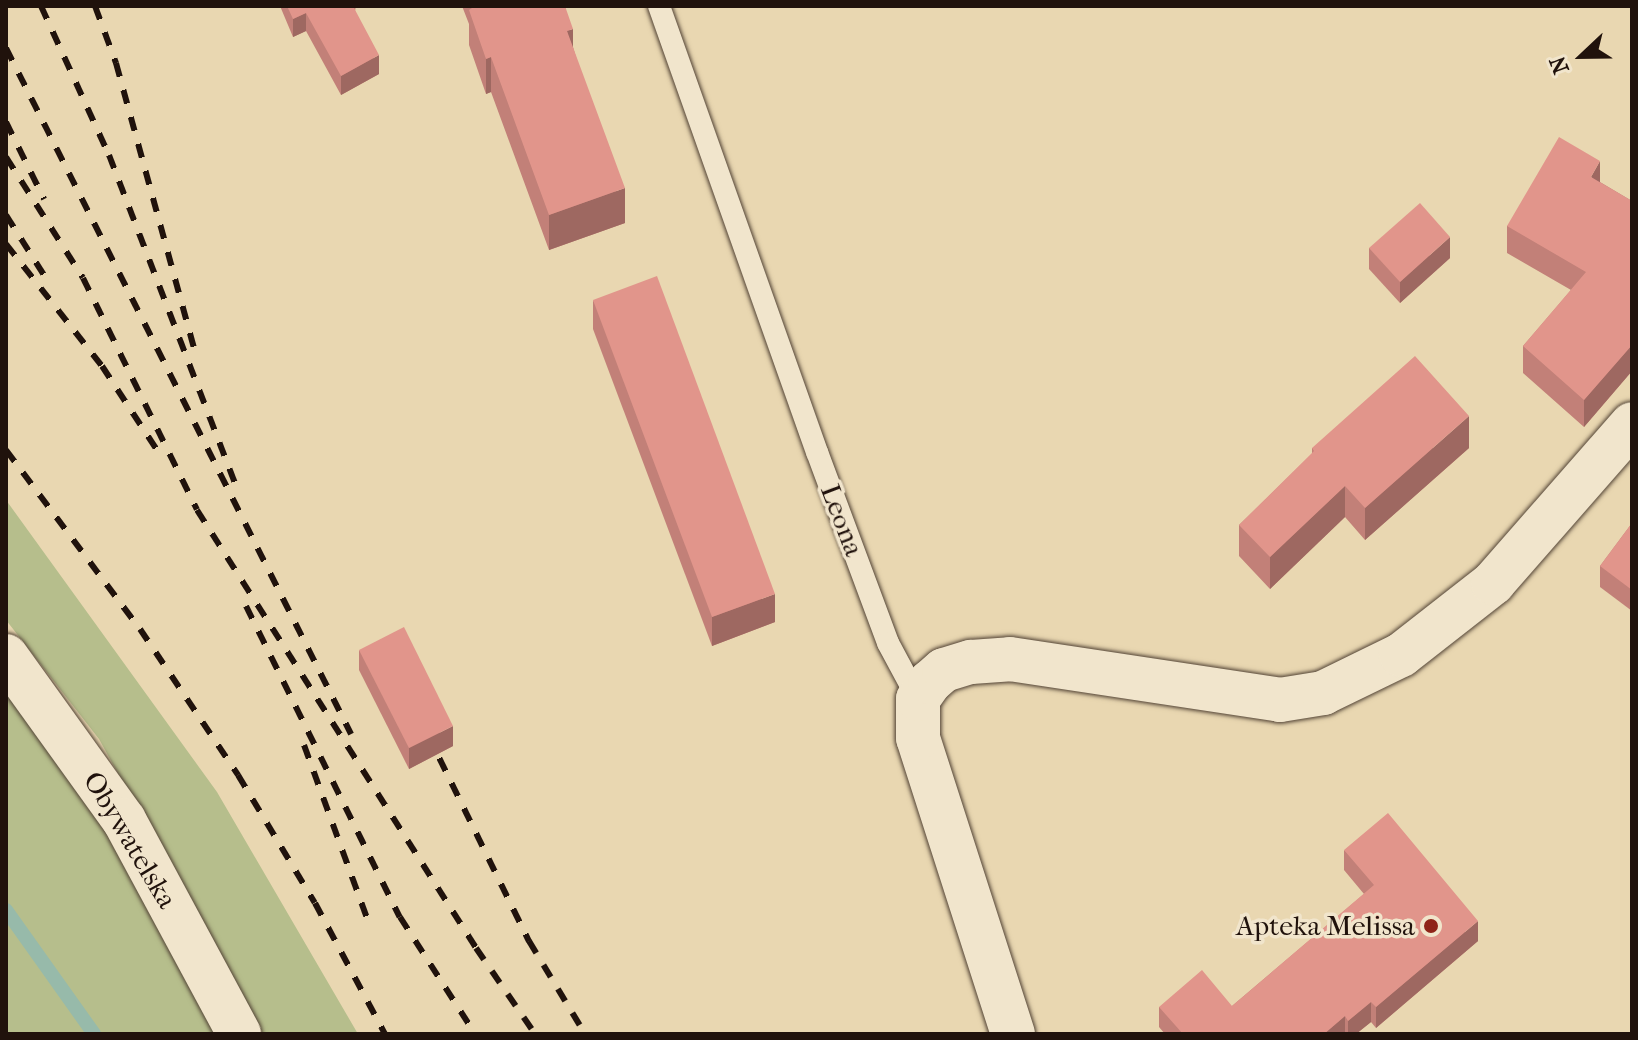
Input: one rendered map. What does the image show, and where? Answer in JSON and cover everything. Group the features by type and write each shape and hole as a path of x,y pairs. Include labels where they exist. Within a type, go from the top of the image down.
{"street":[{"path":"918,699 944,670 971,662 1010,659 1280,700 1323,693 1401,655 1493,583 1632,424"},
{"name":"Obywatelska","path":"6,656 124,820 239,1034"},
{"name":"Leona","path":"918,699 918,738 926,772 1013,1034"}],"lane":[{"name":"Leona","path":"659,6 833,496 888,643 918,699"}],"green space":[{"path":"6,500 217,792 358,1034 262,1034 99,739 6,620"},
{"path":"6,656 239,1034 6,1034"}],"building":[{"path":"287,6 353,6 379,55 341,76 306,13 293,19"},
{"path":"475,6 565,6 573,29 567,31 625,188 549,215 491,57 486,59 469,10"},
{"path":"1559,137 1600,161 1591,177 1632,201 1632,345 1584,400 1523,346 1586,272 1507,226"},
{"path":"1420,203 1450,237 1400,282 1369,248"},
{"path":"657,276 775,594 712,617 593,300"},
{"path":"1415,356 1469,416 1365,508 1345,486 1270,557 1239,525 1314,451 1312,448"},
{"path":"1632,523 1632,590 1600,566"},
{"path":"404,627 453,726 409,748 359,650"},
{"path":"1388,813 1478,921 1376,1007 1371,1002 1348,1021 1345,1016 1324,1034 1183,1034 1159,1007 1202,970 1232,1006 1374,885 1344,850"}],"waterway":[{"path":"6,910 94,1034"}],"railway":[{"path":"41,6 109,155 237,489"},
{"path":"95,6 116,63 195,351"},
{"path":"6,48 351,734"},
{"path":"6,122 44,199"},
{"path":"6,157 83,278 197,510 476,948 535,1034"},
{"path":"6,215 49,283"},
{"path":"6,244 102,366 157,450"},
{"path":"6,450 140,629 238,775 315,903 385,1034"},
{"path":"246,606 400,917 475,1034"},
{"path":"427,733 529,941 585,1034"},
{"path":"304,745 368,921"}],"place":[{"name":"Apteka Melissa","path":"1431,926"}]}
